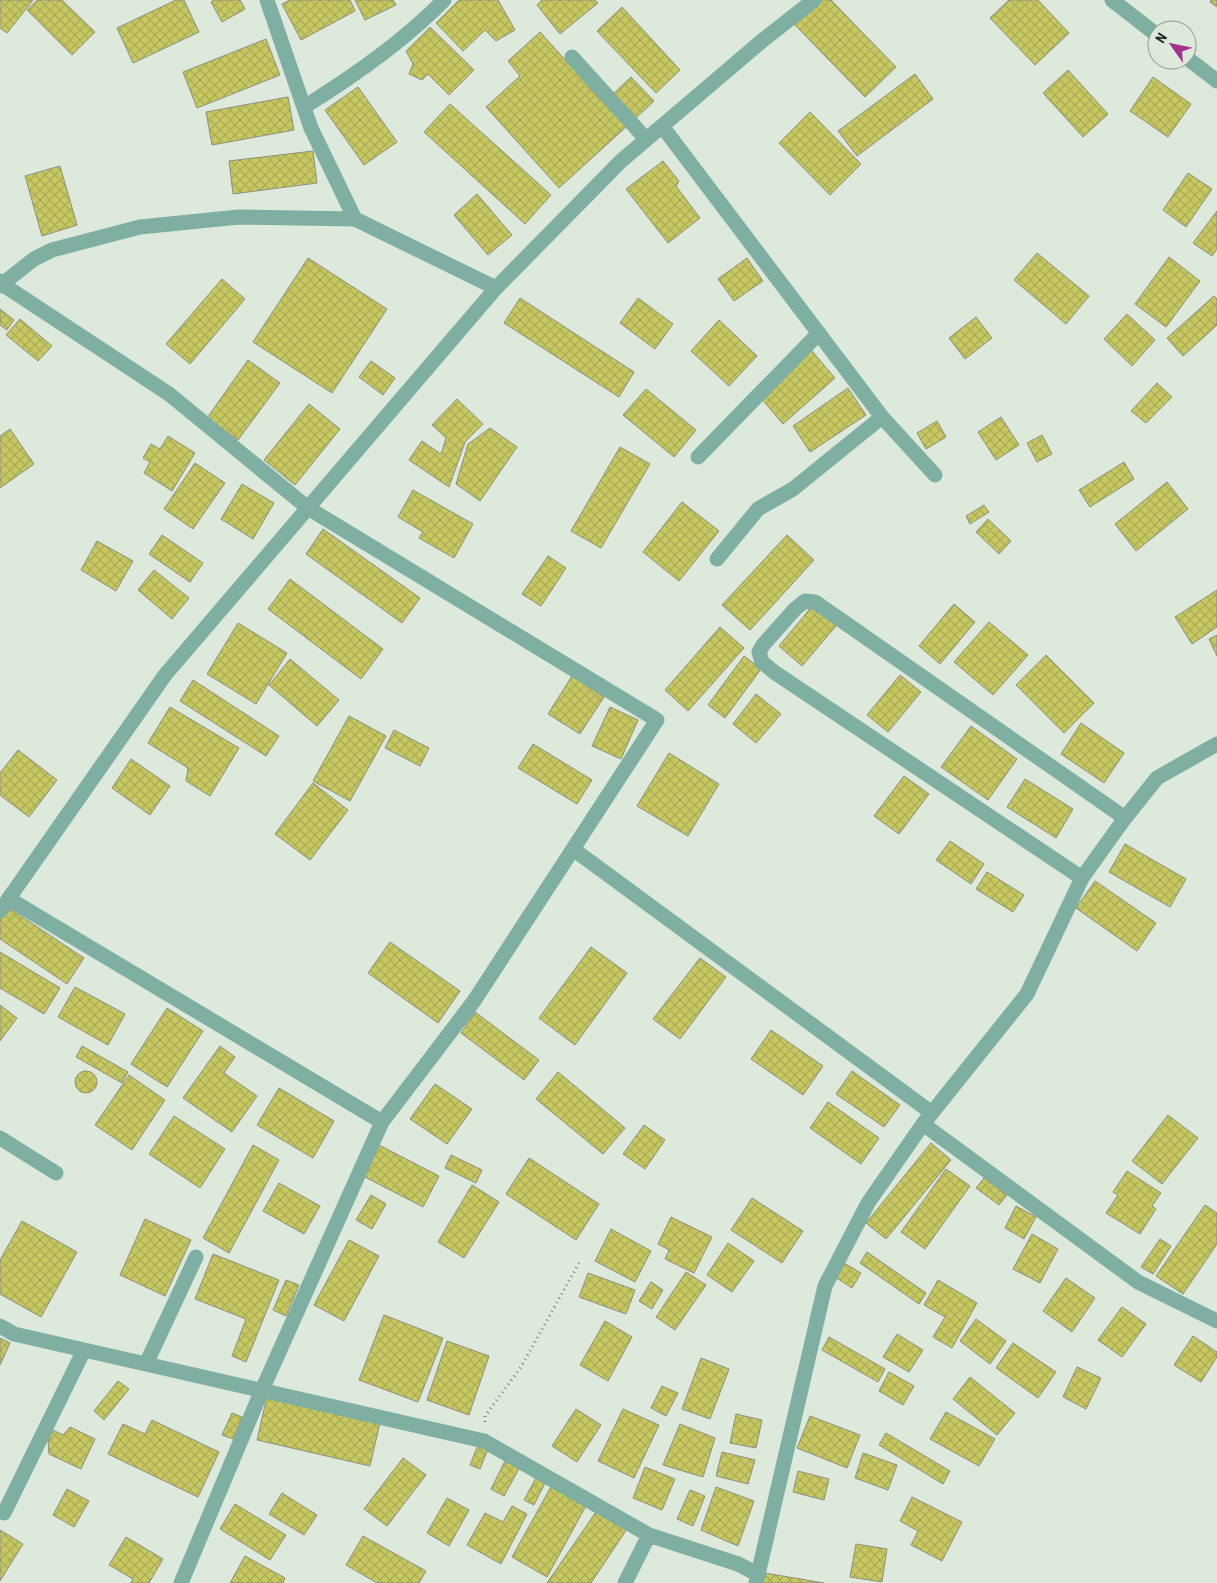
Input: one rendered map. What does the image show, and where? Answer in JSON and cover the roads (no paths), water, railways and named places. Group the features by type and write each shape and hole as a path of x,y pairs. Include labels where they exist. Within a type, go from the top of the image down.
{"street":[{"path":"267,0 311,128 355,219"},
{"path":"304,107 347,81 386,51 444,0"},
{"path":"382,1122 4,905 164,675 496,288 621,161 763,40 814,0"},
{"path":"1112,0 1147,27"},
{"path":"572,58 646,139"},
{"path":"1197,66 1217,81"},
{"path":"662,126 882,417 935,475"},
{"path":"181,1583 262,1390 382,1122 474,1001 657,720 308,508 169,394 1,284 34,259 52,250 140,227 239,217 355,219 496,288"},
{"path":"698,457 819,333"},
{"path":"717,559 758,509 792,489 882,417"},
{"path":"1082,878 774,672 762,662 759,652 763,645 805,601 815,602 1125,818"},
{"path":"0,1326 14,1334 484,1440 650,1535 738,1564 757,1579 825,1286 868,1203 927,1118 1027,994 1082,878 1125,818 1157,778 1217,744"},
{"path":"573,849 927,1118 1138,1282 1217,1322"},
{"path":"0,1138 56,1173"},
{"path":"146,1364 196,1257"},
{"path":"4,1513 84,1350"},
{"path":"625,1583 650,1535"}]}
